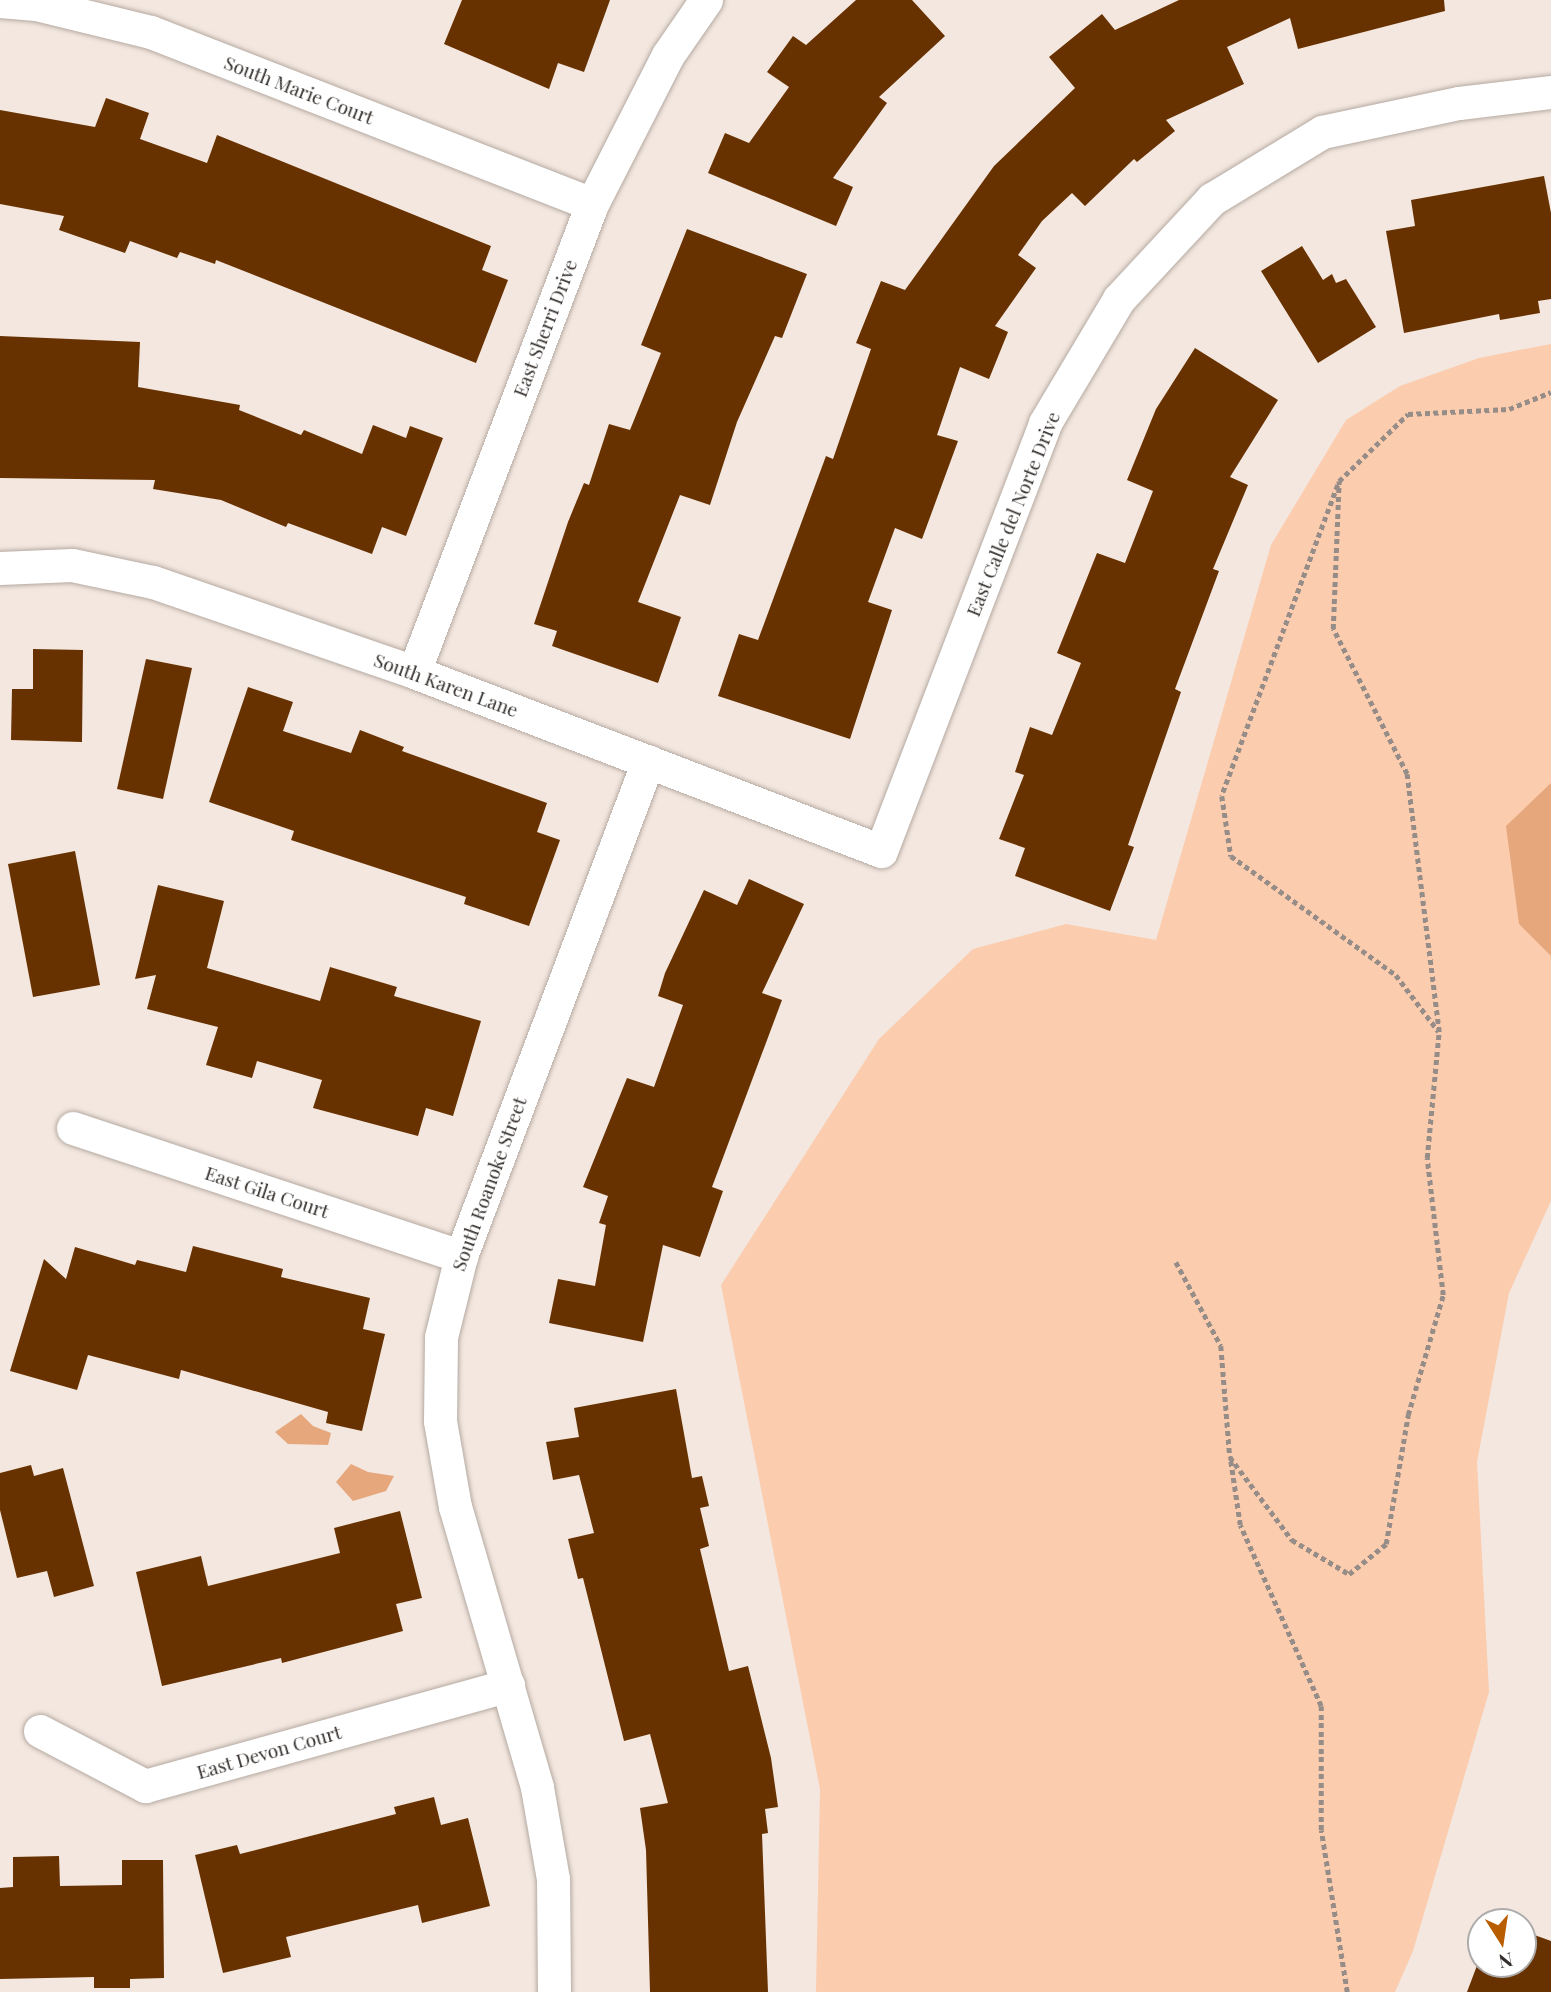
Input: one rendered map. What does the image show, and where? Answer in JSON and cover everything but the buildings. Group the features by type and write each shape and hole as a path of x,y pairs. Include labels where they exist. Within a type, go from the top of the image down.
{"street":[{"name":"East Sherri Drive","path":"414,672 592,204 668,55 706,0"},
{"name":"South Marie Court","path":"0,1 36,4 151,32 592,204"},
{"name":"East Calle del Norte Drive","path":"881,851 1045,423 1119,299 1212,200 1322,132 1459,103 1551,92"},
{"name":"South Karen Lane","path":"0,568 72,565 153,582 414,672 881,851"},
{"name":"South Roanoke Street","path":"554,1992 553,1879 537,1787 455,1507 440,1421 441,1337 461,1255 648,761"},
{"name":"East Gila Court","path":"73,1128 461,1255"},
{"name":"East Devon Court","path":"40,1731 145,1786 508,1685"}],"path":[{"path":"1439,1032 1396,975 1231,856 1222,796 1339,481 1408,414 1510,410 1551,392"},
{"path":"1230,1457 1292,1540 1349,1574 1386,1544 1408,1415 1443,1295 1427,1158 1439,1032 1407,774 1333,629 1339,481"},
{"path":"1176,1262 1221,1346 1230,1457 1240,1525 1321,1706 1321,1830 1346,1992"}],"shaded area":[{"path":"1551,344 1551,1201 1509,1293 1477,1462 1489,1692 1413,1951 1395,1992 816,1992 820,1789 721,1285 879,1039 973,949 1066,924 1156,940 1271,545 1346,420 1400,386 1479,358"},
{"path":"1551,783 1551,956 1519,924 1506,826"},
{"path":"301,1414 313,1426 331,1433 328,1445 288,1444 275,1432"},
{"path":"351,1464 368,1472 394,1476 386,1491 353,1501 336,1482"}]}
